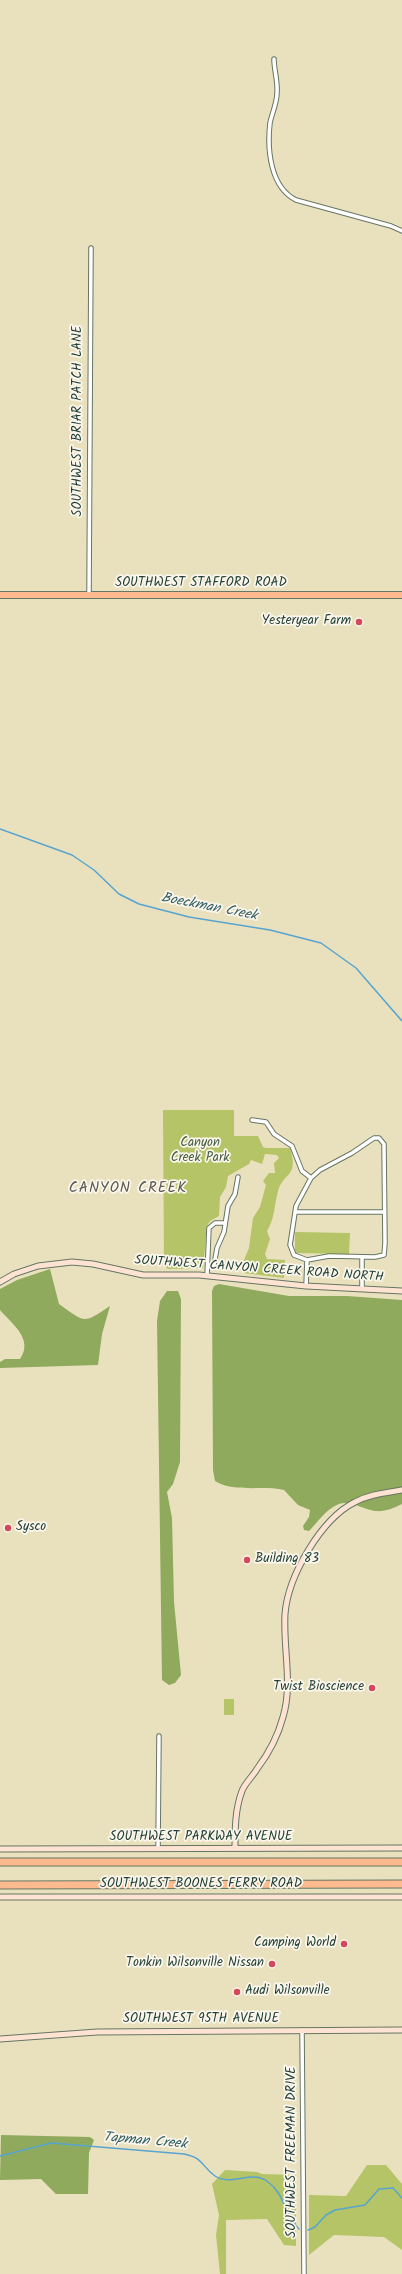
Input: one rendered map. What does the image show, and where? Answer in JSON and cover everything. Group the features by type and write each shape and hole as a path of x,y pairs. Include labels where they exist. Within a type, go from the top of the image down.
{"highway":[{"path":"0,1862 402,1862"},
{"path":"0,1885 402,1884"}],"main road":[{"name":"SOUTHWEST STAFFORD ROAD","path":"0,595 402,595"}],"street":[{"path":"274,59 277,93 270,133 274,178 278,184 289,196 296,200 391,226 402,231"},
{"name":"SOUTHWEST BRIAR PATCH LANE","path":"89,595 91,248"},
{"path":"252,1120 266,1122 274,1134 289,1143 302,1171 310,1178"},
{"path":"379,1138 384,1144 384,1255 362,1258 329,1256 307,1260 294,1255 290,1249 295,1212 298,1199 310,1178 320,1170 352,1153 370,1140 379,1138"},
{"path":"214,1265 217,1248 224,1232 228,1206 235,1194 238,1177"},
{"path":"295,1212 384,1212"},
{"path":"207,1276 209,1228 215,1223 225,1223"},
{"path":"362,1258 362,1288"},
{"path":"306,1286 307,1260"},
{"name":"SOUTHWEST CANYON CREEK ROAD NORTH","path":"0,1282 27,1269 65,1262 93,1264 143,1275 207,1276 306,1286 402,1291"},
{"path":"235,1848 238,1808 242,1790 272,1746 285,1710 288,1686 285,1615 288,1598 298,1572 318,1535 339,1512 367,1497 402,1490"},
{"path":"158,1849 159,1736"},
{"name":"SOUTHWEST PARKWAY AVENUE","path":"0,1849 402,1848"},
{"name":"SOUTHWEST BOONES FERRY ROAD","path":"0,1897 402,1897"},
{"name":"SOUTHWEST FREEMAN DRIVE","path":"302,2030 304,2274"},
{"name":"SOUTHWEST 95TH AVENUE","path":"0,2039 97,2032 402,2030"}],"green space":[{"name":"Canyon Creek Park","path":"163,1110 234,1110 234,1136 258,1136 263,1147 266,1148 290,1148 293,1165 292,1170 278,1191 273,1217 267,1231 270,1239 265,1254 267,1259 285,1260 284,1278 244,1273 245,1270 242,1265 249,1248 253,1218 260,1207 266,1185 263,1181 269,1173 275,1173 274,1163 279,1158 277,1155 265,1154 262,1164 251,1160 249,1164 228,1176 226,1187 220,1197 219,1216 210,1221 207,1226 203,1268 168,1269 164,1266"},
{"path":"295,1232 350,1233 349,1254 295,1253"},
{"path":"50,1269 59,1304 74,1315 79,1318 88,1318 110,1306 102,1334 98,1365 0,1368 0,1362 5,1359 20,1359 24,1352 24,1345 20,1332 0,1310 0,1289 17,1280"},
{"path":"219,1284 289,1296 347,1296 402,1300 402,1504 379,1511 348,1503 339,1504 326,1512 309,1531 304,1530 303,1526 309,1517 310,1510 298,1505 284,1490 231,1487 215,1481 213,1470 212,1291 214,1286"},
{"path":"167,1291 178,1291 181,1299 180,1462 173,1484 167,1492 172,1518 174,1602 181,1675 175,1683 169,1685 162,1680 157,1321 160,1301"},
{"path":"224,1699 234,1699 234,1715 224,1715"},
{"path":"1,2135 90,2137 94,2140 89,2153 88,2194 56,2194 41,2179 0,2180"},
{"path":"367,2165 386,2165 402,2184 402,2250 384,2237 334,2235 309,2255 309,2195 346,2196"},
{"path":"225,2170 257,2172 262,2174 296,2175 296,2246 284,2245 267,2219 226,2220 226,2274 220,2274 216,2235 219,2215 212,2184"}],"waterway":[{"name":"Boeckman Creek","path":"0,829 72,855 94,870 119,894 139,904 189,917 270,930 321,943 356,968 402,1021"},
{"name":"Tapman Creek","path":"0,2156 51,2143 184,2154 199,2160 210,2172 221,2179 228,2180 248,2177 262,2178 278,2192 290,2217 299,2229"},
{"name":"Tapman Creek","path":"308,2230 315,2227 326,2215 335,2210 365,2205 379,2189 393,2188 402,2198"}],"place":[{"name":"Yesteryear Farm","path":"359,622"},
{"name":"Sysco","path":"8,1528"},
{"name":"Building 83","path":"247,1560"},
{"name":"Twist Bioscience","path":"372,1688"},
{"name":"Camping World","path":"344,1944"},
{"name":"Tonkin Wilsonville Nissan","path":"272,1964"},
{"name":"Audi Wilsonville","path":"237,1992"}],"district":[{"name":"CANYON CREEK","path":"128,1189"}]}
